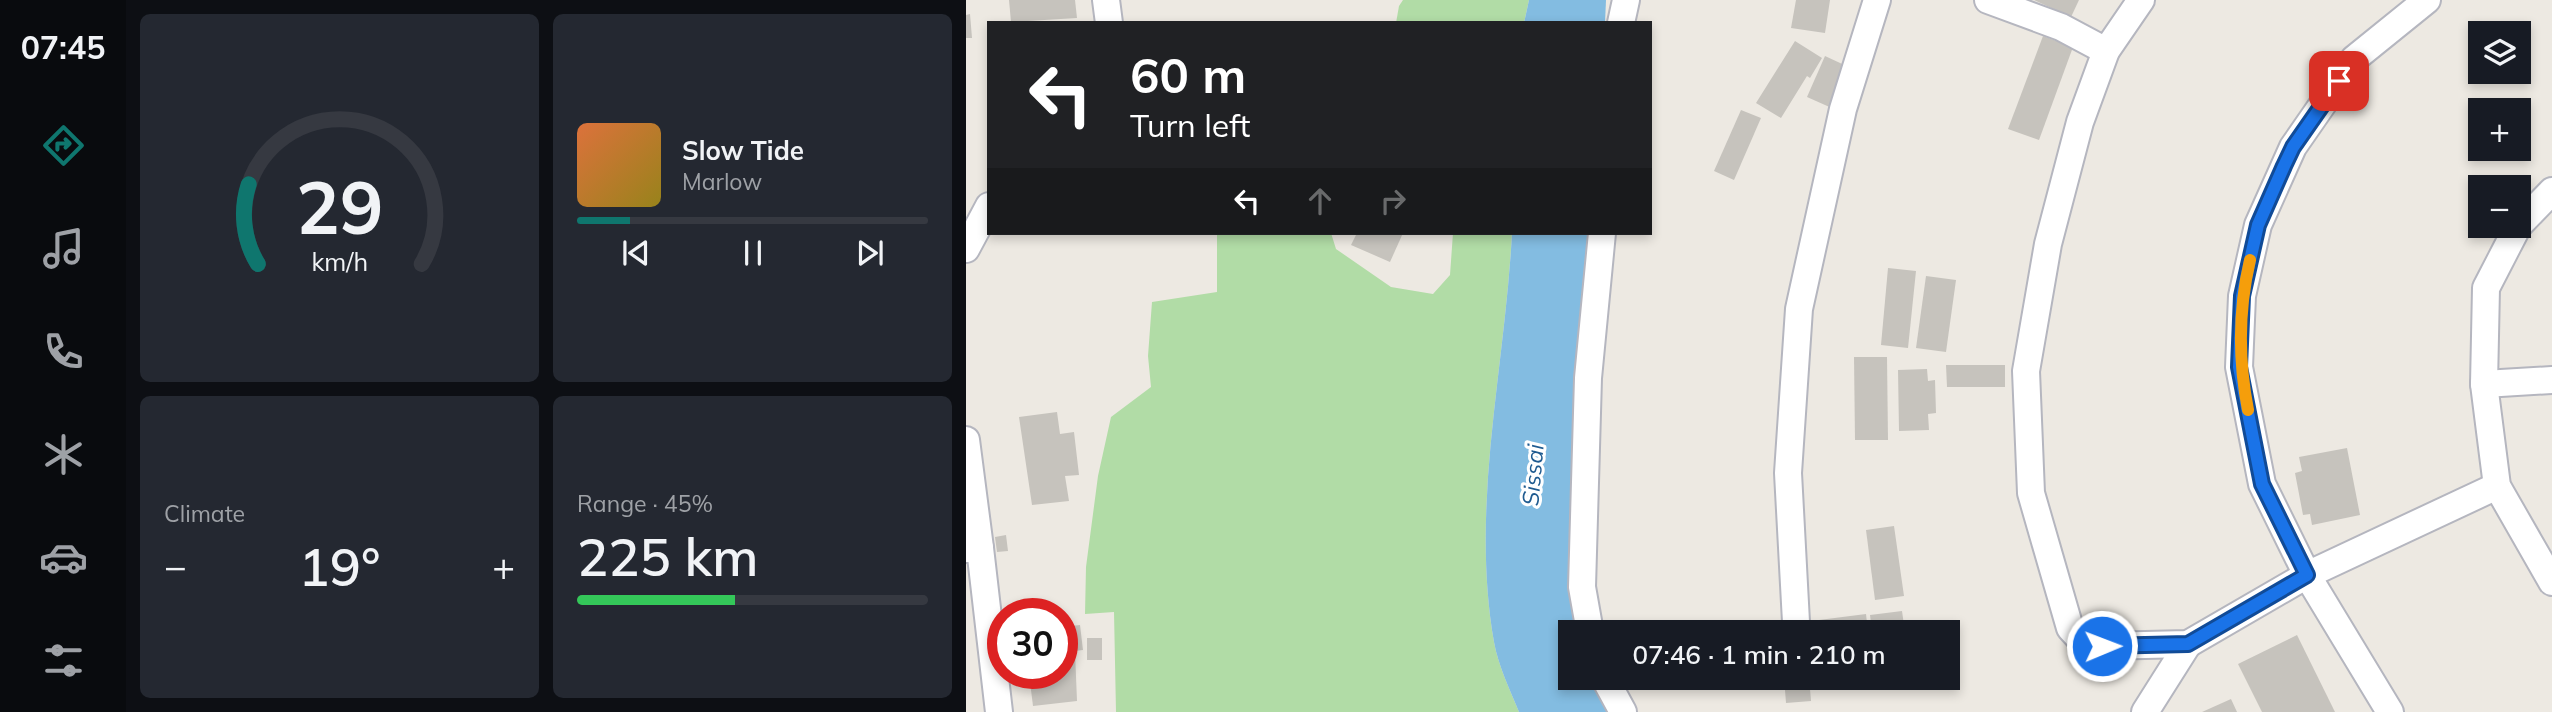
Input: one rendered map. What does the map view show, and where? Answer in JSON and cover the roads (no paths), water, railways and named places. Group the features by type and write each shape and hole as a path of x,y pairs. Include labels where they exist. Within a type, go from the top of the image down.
{"street":[{"path":"1106,0 1109,21"},
{"path":"1621,21 1626,0"},
{"path":"1796,620 1788,473 1799,309 1843,109 1877,0"},
{"path":"1988,0 2061,27 2106,51"},
{"path":"2141,0 2106,51 2080,121 2049,244 2026,371 2031,493 2070,628 2081,640 2102,646 2188,644"},
{"path":"2390,712 2307,575 2262,484 2239,367 2242,296 2258,225 2293,147 2354,59 2427,0"},
{"path":"2531,213 2552,191"},
{"path":"966,249 987,210"},
{"path":"1588,620 1582,587 1588,378 1602,235"},
{"path":"2512,238 2486,288 2484,384 2497,486 2552,582"},
{"path":"2484,384 2552,380"},
{"path":"966,440 973,548 999,712"},
{"path":"2145,712 2188,644 2307,575 2497,486"},
{"path":"1611,690 1623,712"}],"water":[{"path":"1529,0 1606,0 1605,21 1524,21"},
{"name":"Sissai","path":"1512,235 1590,235 1569,531 1570,595 1575,620 1558,620 1558,690 1601,690 1612,712 1519,712 1496,651 1488,591 1486,539 1491,437"}]}
